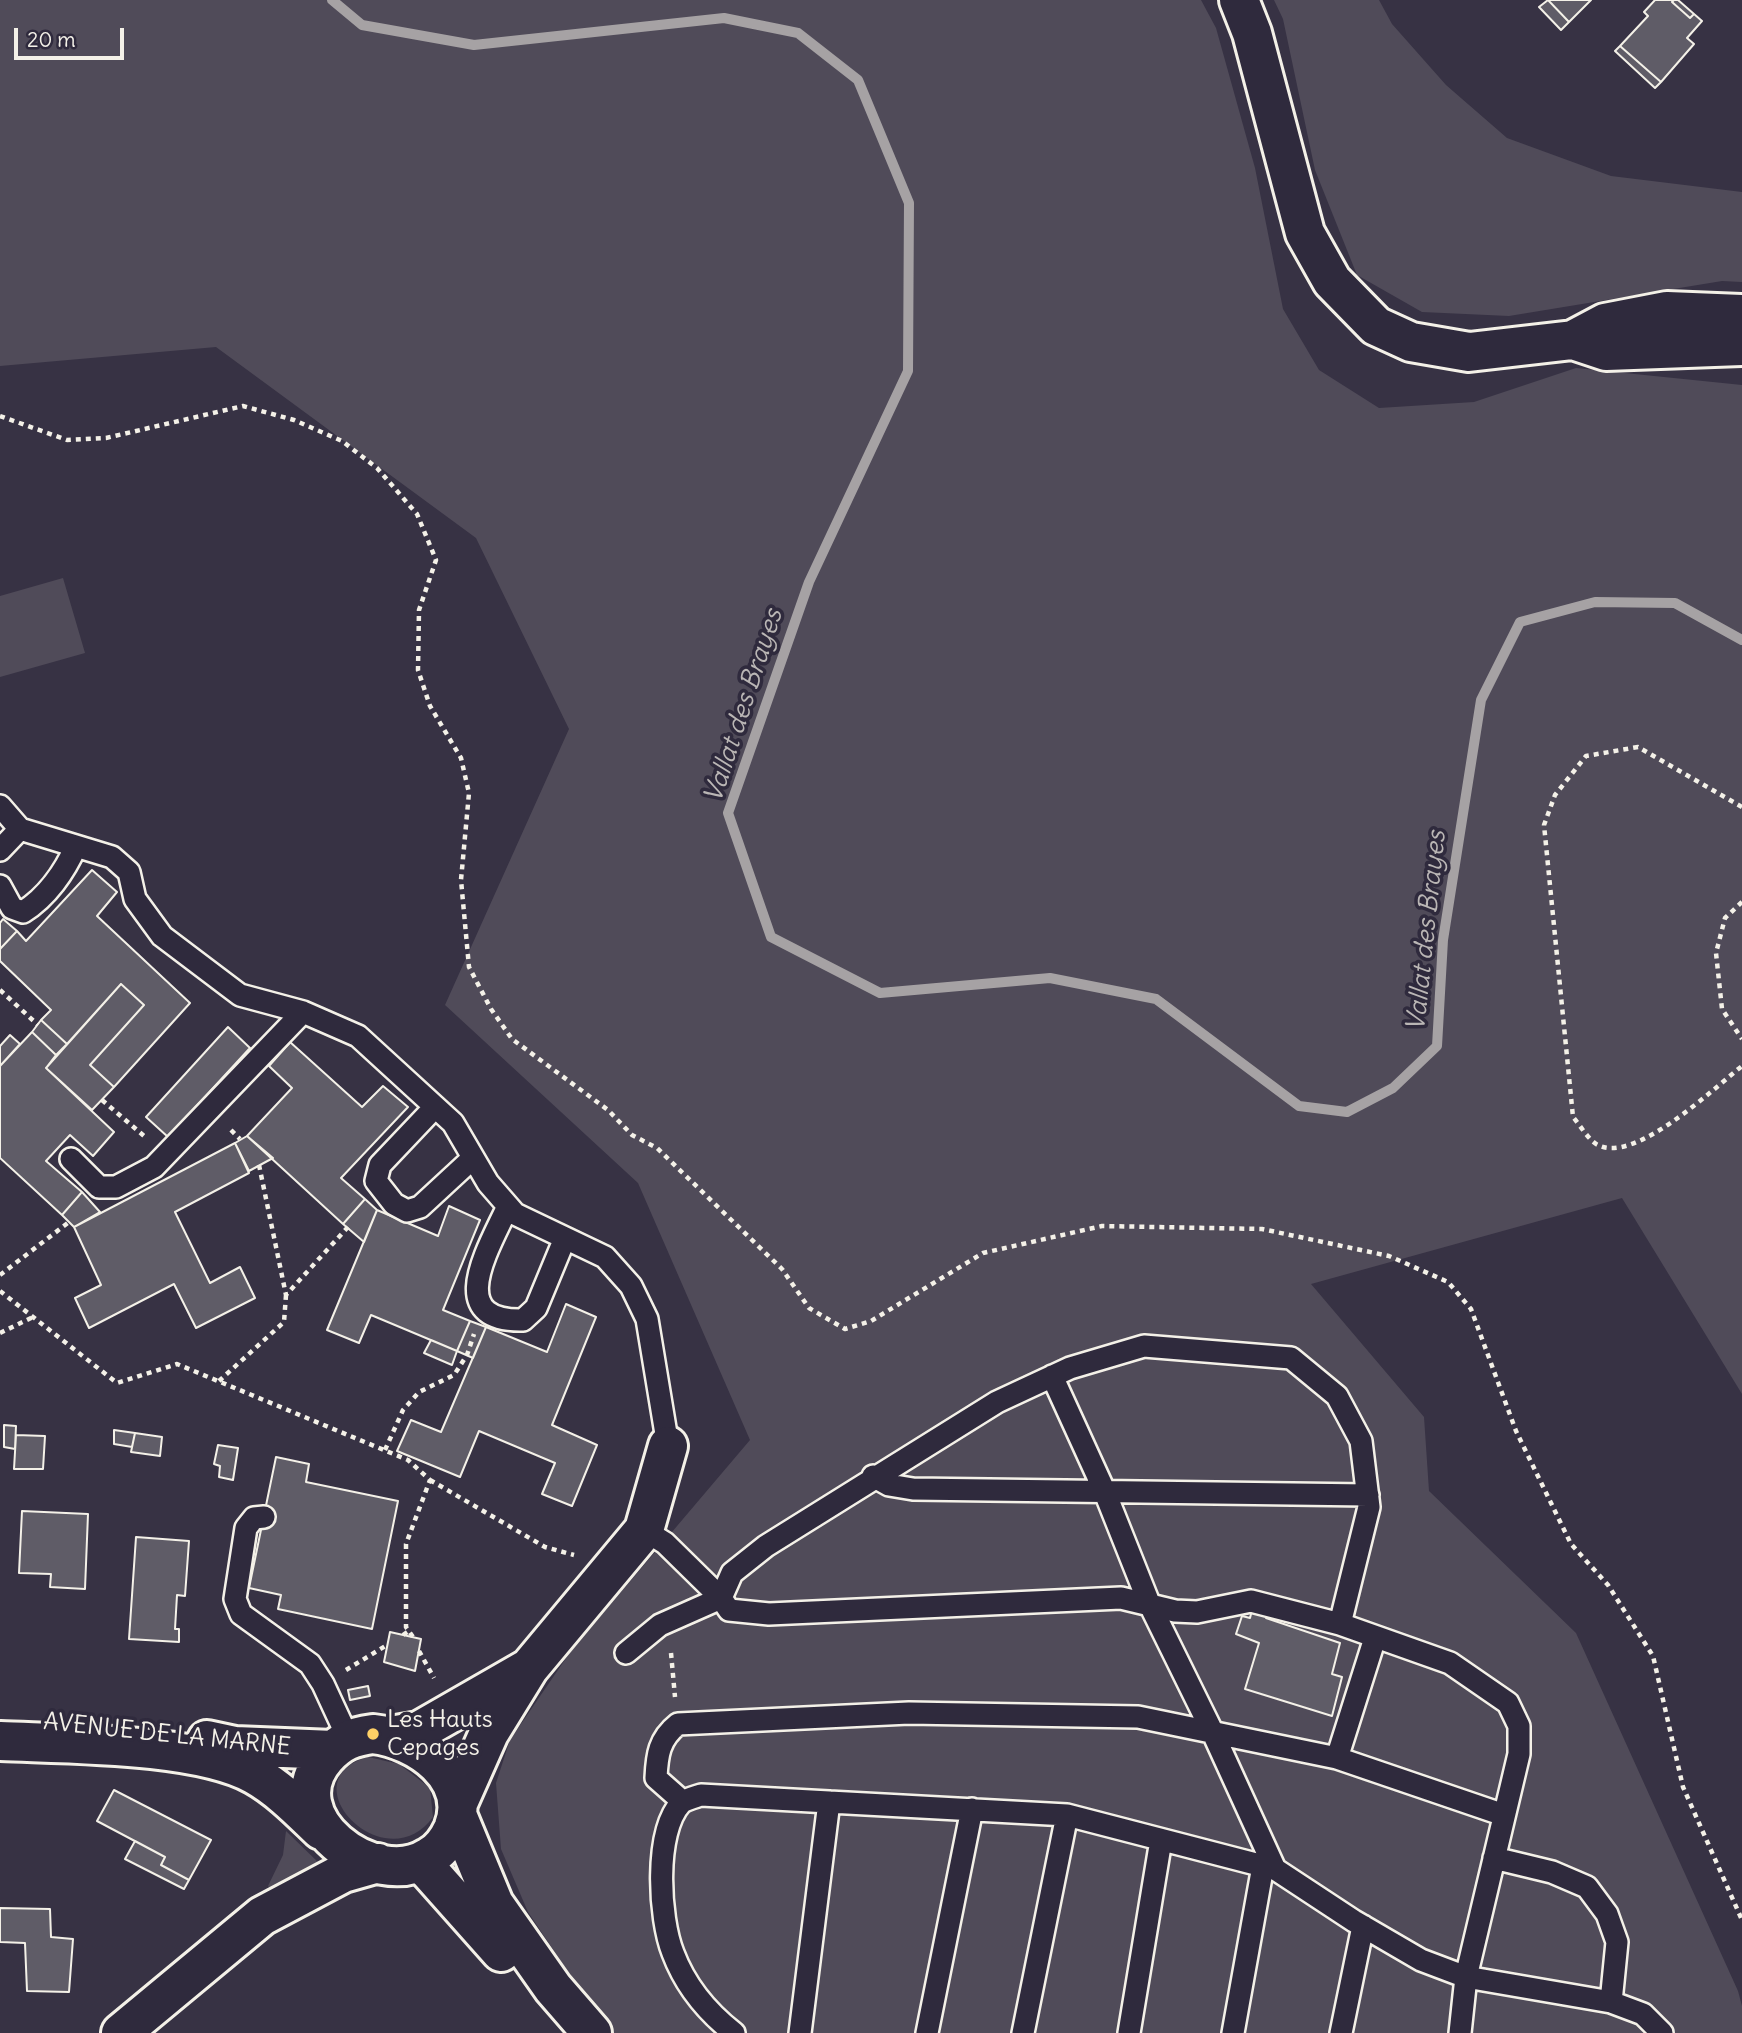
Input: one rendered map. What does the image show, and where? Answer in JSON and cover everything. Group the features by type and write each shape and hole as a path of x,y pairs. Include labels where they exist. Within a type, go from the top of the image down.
{"street":[{"path":"1240,0 1252,33 1305,233 1332,281 1376,326 1411,342 1469,352 1573,340 1605,323 1667,311 1742,314"},
{"path":"1573,340 1606,351 1742,346"},
{"path":"529,1668 419,1731 391,1736 373,1734 341,1744 320,1765 310,1790 315,1814 328,1836 347,1851 377,1863 405,1866 421,1862 436,1853 450,1835 489,1734 529,1668 644,1531 668,1446"},
{"name":"AVENUE DE LA MARNE","path":"0,1719 115,1725 234,1746 341,1744"},
{"path":"391,1736 434,1760 451,1779 458,1810 494,1904 553,1988 592,2033"},
{"name":"AVENUE DE LA MARNE","path":"0,1741 134,1748 226,1764 271,1785 328,1836"},
{"path":"421,1862 493,1942 563,2033"},
{"path":"121,2033 262,1916 344,1874 377,1863"}],"lane":[{"path":"0,806 20,828 112,857 129,872 135,899 162,936 240,995 303,1012 358,1036 453,1123 488,1183 515,1214 605,1257 631,1286 647,1319 668,1446"},
{"path":"0,850 20,828"},
{"path":"0,886 12,908 23,912 32,906 65,870 76,846"},
{"path":"71,1159 99,1187 116,1187 154,1167 303,1012"},
{"path":"435,1107 380,1165 376,1181 383,1193 407,1211 420,1207 473,1158"},
{"path":"508,1206 476,1278 477,1295 485,1309 504,1321 523,1320 536,1308 565,1238"},
{"path":"626,1653 668,1621 721,1598 732,1573 766,1546 873,1476 997,1402 1052,1376 1144,1346 1291,1358 1337,1396 1361,1441 1369,1507 1340,1624"},
{"path":"1052,1376 1104,1490 1149,1603 1212,1731 1269,1868 1233,2033"},
{"path":"873,1476 889,1485 913,1489 1368,1495"},
{"path":"264,1517 254,1518 246,1528 235,1599 241,1614 310,1664 323,1684 341,1744"},
{"path":"644,1531 665,1543 721,1598 729,1610 769,1615 1121,1598 1175,1611 1197,1612 1251,1601 1340,1624 1450,1663 1508,1703 1519,1726 1519,1754 1466,1977 1460,2033"},
{"path":"1336,1758 1375,1638"},
{"path":"682,1801 656,1778 657,1754 664,1734 678,1724 909,1713 1138,1717 1336,1758 1504,1815"},
{"path":"734,2033 706,2010 672,1952 660,1876 667,1826 682,1801 701,1795 1067,1815 1269,1868 1421,1960 1466,1977 1611,2002 1643,2014 1662,2033"},
{"path":"800,2033 829,1801"},
{"path":"927,2033 972,1810"},
{"path":"1023,2033 1067,1815"},
{"path":"1129,2033 1161,1840"},
{"path":"1494,1858 1552,1871 1587,1886 1607,1914 1617,1942 1611,2002"},
{"path":"1341,2033 1363,1926"}],"path":[{"path":"0,416 67,440 106,438 243,406 293,420 342,441 377,468 417,514 436,560 419,610 418,670 430,706 461,758 469,793 461,880 469,967 491,1009 512,1039 608,1110 632,1135 657,1149 782,1269 809,1308 845,1329 872,1321 983,1253 1102,1226 1262,1229 1389,1256 1448,1282 1471,1309 1516,1431 1571,1545 1608,1585 1653,1656 1683,1787 1742,1920"},
{"path":"1742,807 1638,747 1586,755 1555,795 1544,825 1573,1117 1598,1145 1619,1149 1646,1140 1742,1066"},
{"path":"1742,902 1725,918 1716,953 1722,1009 1742,1040"},
{"path":"0,990 37,1025"},
{"path":"102,1100 166,1155"},
{"path":"219,1381 284,1322 286,1295 259,1165"},
{"path":"0,1275 69,1222"},
{"path":"286,1295 348,1227"},
{"path":"0,1292 117,1383 177,1364 408,1460 430,1480 545,1546 592,1561 610,1571"},
{"path":"0,1333 33,1317"},
{"path":"385,1450 403,1410 419,1392 454,1374 467,1355 477,1324"},
{"path":"413,1637 409,1631 406,1544 430,1480"},
{"path":"668,1621 678,1724"},
{"path":"403,1635 409,1631"},
{"path":"323,1684 387,1645"},
{"path":"419,1651 437,1684"}],"shaded area":[{"path":"0,0 1201,0 1216,28 1255,168 1283,309 1319,370 1379,408 1474,402 1576,368 1742,385 1742,1394 1622,1198 1311,1284 1424,1417 1429,1491 1576,1633 1738,1991 1742,2006 1742,2033 612,2033 603,2024 528,1912 501,1849 496,1783 510,1740 571,1651 750,1440 638,1183 445,1005 569,729 476,538 216,347 0,366"},
{"path":"1274,0 1379,0 1392,24 1446,85 1507,138 1611,176 1742,192 1742,282 1722,281 1509,316 1422,312 1357,275 1315,170 1283,19"},
{"path":"63,578 85,653 0,677 0,596"},
{"path":"368,1757 399,1764 430,1788 433,1817 413,1834 391,1839 370,1833 352,1820 340,1803 337,1785 345,1769"},
{"path":"286,1831 321,1865 273,1891 268,1886 283,1855"}],"building":[{"path":"1548,0 1591,0 1569,22"},
{"path":"1548,0 1569,22 1561,30 1539,7"},
{"path":"1655,0 1674,0 1672,2 1690,18 1694,14 1702,21 1687,38 1694,44 1661,82 1620,46 1648,16 1644,12"},
{"path":"1678,0 1694,14 1690,18 1672,2"},
{"path":"1620,46 1661,82 1655,88 1615,51"},
{"path":"92,870 117,892 97,916 190,1003 114,1087 90,1065 144,1005 121,984 67,1044 41,1020 51,1010 0,961 0,949 17,931 26,941"},
{"path":"3,919 17,931 0,949 0,923"},
{"path":"121,984 144,1005 90,1065 114,1087 92,1110 46,1068"},
{"path":"41,1020 67,1044 56,1055 32,1032"},
{"path":"228,1027 250,1048 168,1137 146,1117"},
{"path":"32,1032 56,1055 46,1068 114,1132 93,1156 70,1135 46,1161 82,1192 62,1215 0,1158 0,1066"},
{"path":"10,1035 20,1044 0,1066 0,1046"},
{"path":"290,1042 362,1107 383,1086 408,1107 341,1178 365,1199 343,1224 247,1136 292,1088 269,1066"},
{"path":"247,1136 273,1158 249,1171 235,1143"},
{"path":"235,1143 249,1173 175,1212 210,1283 240,1267 255,1298 196,1328 174,1284 89,1328 75,1298 101,1285 74,1227"},
{"path":"82,1192 100,1212 74,1227 62,1215"},
{"path":"365,1199 377,1210 364,1242 343,1224"},
{"path":"449,1206 480,1220 443,1310 470,1321 457,1351 371,1315 359,1343 327,1330 377,1210 438,1236"},
{"path":"566,1304 596,1317 552,1425 597,1445 572,1506 542,1494 555,1463 479,1431 460,1477 397,1451 411,1420 441,1432 486,1327 547,1352"},
{"path":"470,1321 486,1327 473,1358 457,1351"},
{"path":"431,1340 457,1351 452,1365 424,1353"},
{"path":"4,1425 16,1426 15,1449 4,1447"},
{"path":"114,1430 135,1433 132,1447 114,1444"},
{"path":"135,1433 162,1437 160,1456 131,1452"},
{"path":"16,1435 45,1436 43,1469 14,1469"},
{"path":"218,1445 238,1448 233,1480 219,1477 220,1466 214,1464"},
{"path":"276,1457 309,1464 306,1482 398,1501 372,1629 278,1609 281,1595 249,1588"},
{"path":"22,1511 88,1514 85,1589 50,1587 51,1574 19,1573"},
{"path":"136,1537 189,1541 185,1596 177,1595 175,1629 179,1629 179,1642 129,1639"},
{"path":"1252,1610 1266,1614 1266,1618 1340,1643 1332,1674 1342,1677 1332,1716 1245,1689 1259,1643 1236,1634 1242,1616 1250,1618"},
{"path":"390,1632 421,1639 415,1671 384,1662"},
{"path":"368,1686 370,1696 350,1700 348,1690"},
{"path":"114,1790 211,1840 189,1880 161,1865 165,1857 97,1821"},
{"path":"135,1841 165,1857 161,1865 189,1880 184,1889 125,1859"},
{"path":"0,1908 50,1909 51,1937 73,1939 69,1992 27,1991 25,1943 0,1942"}],"waterway":[{"name":"Vallat des Brayes","path":"332,0 362,25 474,45 724,18 798,33 858,80 909,203 908,371 809,582 728,813 771,937 880,993 1050,978 1156,999 1299,1106 1347,1112 1393,1088 1437,1046 1443,940 1481,700 1520,622 1595,602 1675,603 1742,640"}],"place":[{"name":"Les Hauts Cepages","path":"373,1734"}]}
